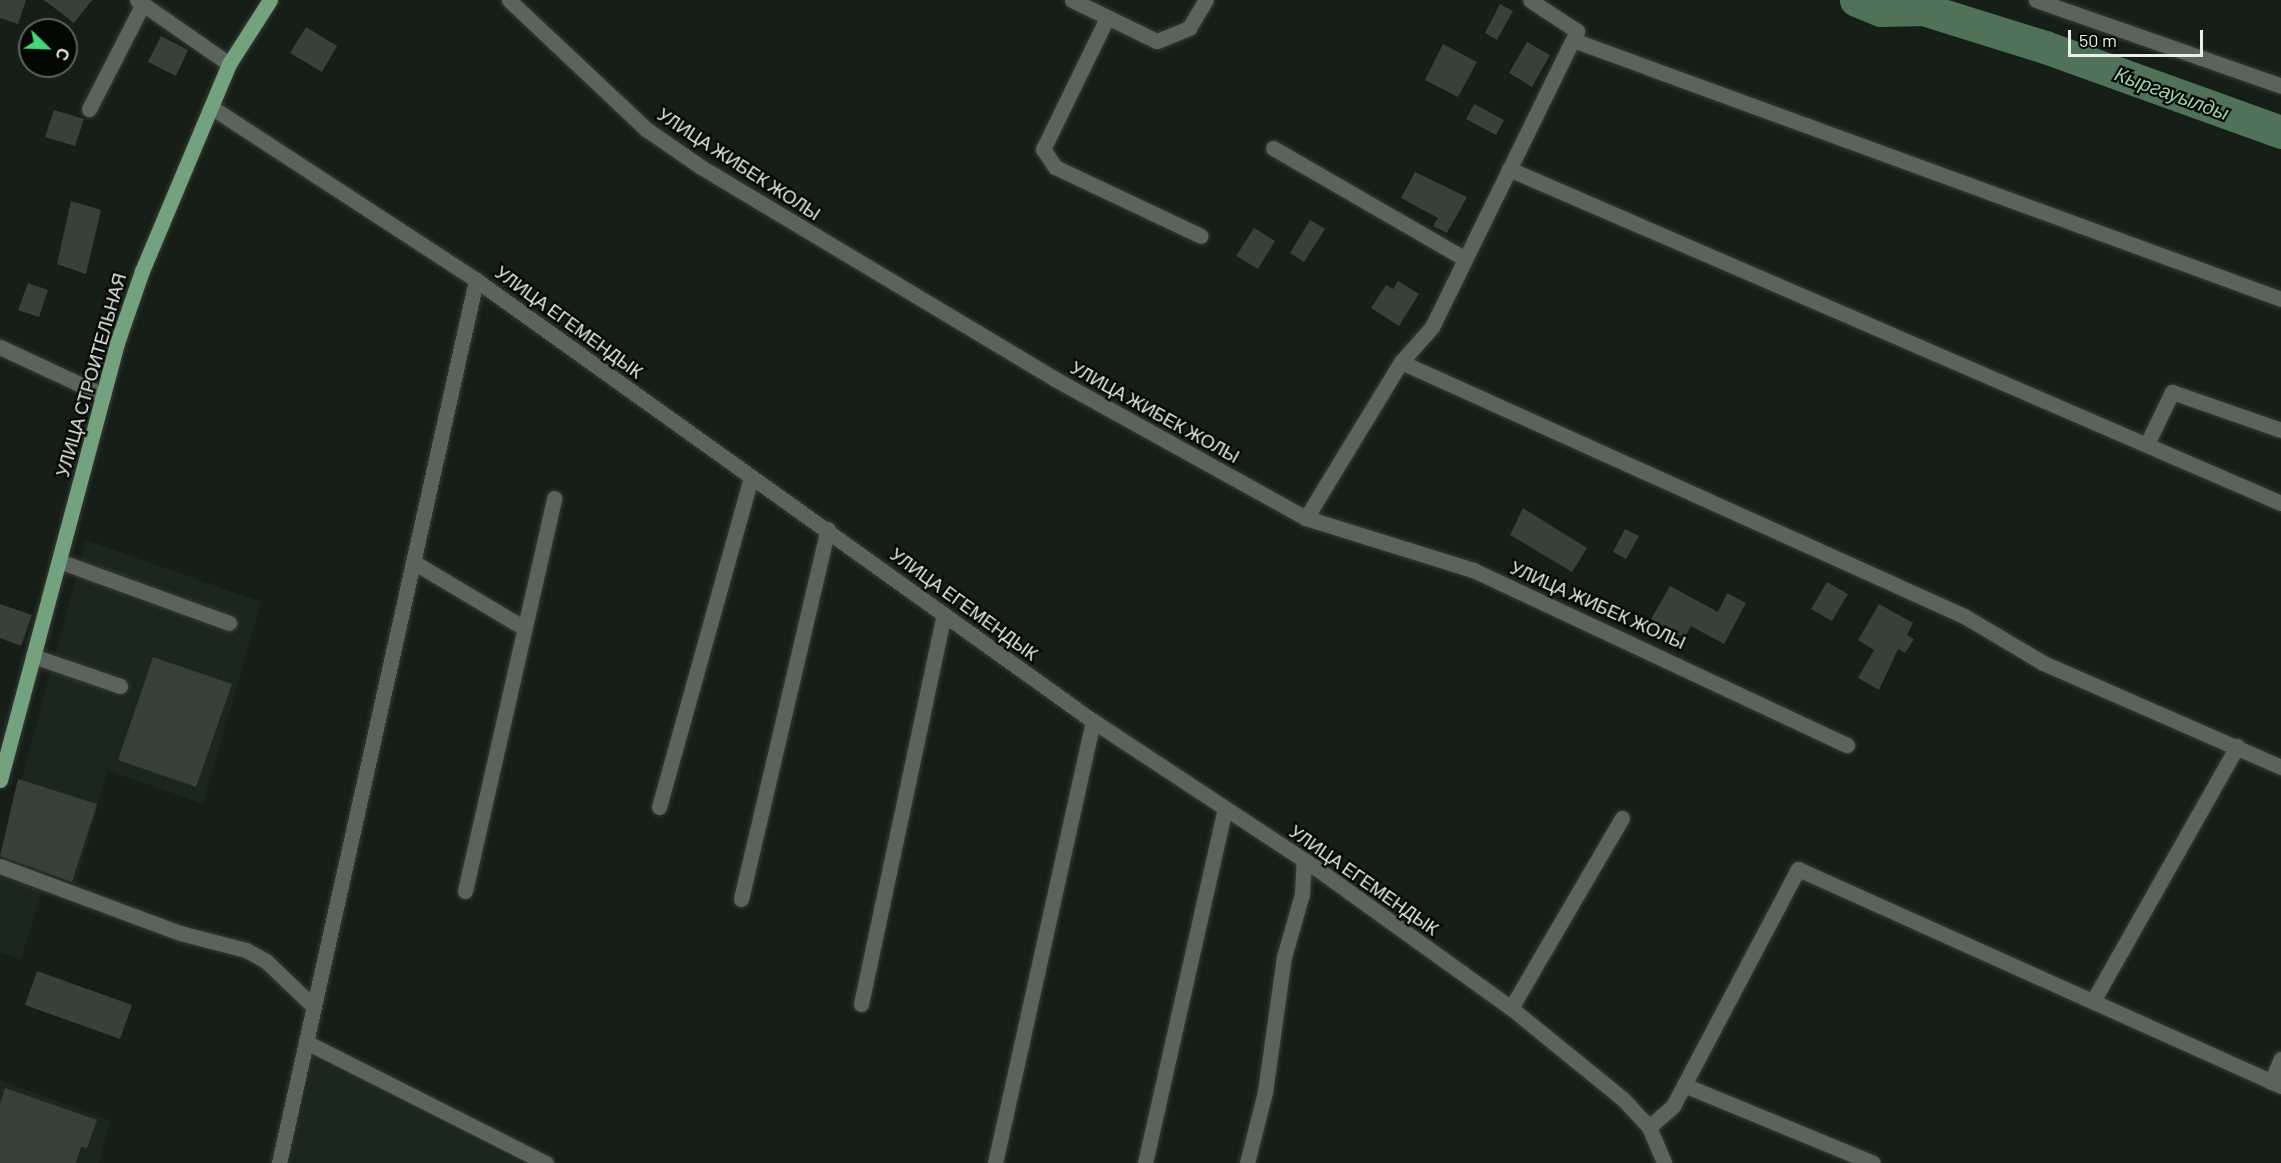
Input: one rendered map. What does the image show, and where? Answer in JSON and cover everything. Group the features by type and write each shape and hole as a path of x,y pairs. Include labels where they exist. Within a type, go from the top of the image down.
{"main road":[{"name":"УЛИЦА СТРОИТЕЛЬНАЯ","path":"0,780 104,395 142,271 229,64 270,0"}],"street":[{"name":"УЛИЦА ЖИБЕК ЖОЛЫ","path":"509,0 646,129 701,167 1055,380 1306,518 1473,570 1735,689 1847,746"},
{"path":"1072,0 1157,41 1189,28 1206,0"},
{"path":"1306,518 1401,362 1432,327 1577,31 1530,0"},
{"path":"2036,0 2281,86"},
{"path":"89,109 140,2 229,64"},
{"path":"1107,18 1043,149 1055,167 1201,236"},
{"path":"1573,40 2281,299"},
{"name":"УЛИЦА ЕГЕМЕНДЫК","path":"211,107 476,280 751,477 828,529 1093,721 1304,860 1511,1008 1623,1099 1649,1127 1664,1163"},
{"path":"1273,148 1465,259"},
{"path":"1509,169 2281,503"},
{"path":"279,1163 415,563 476,280"},
{"path":"0,347 104,395"},
{"path":"1401,362 1964,616 2043,663 2281,767"},
{"path":"2147,444 2172,392 2281,430"},
{"path":"659,807 751,477"},
{"path":"465,891 554,498"},
{"path":"741,899 828,529"},
{"path":"59,561 230,623"},
{"path":"415,563 524,628"},
{"path":"861,1004 944,615"},
{"path":"33,656 120,686"},
{"path":"995,1163 1093,721"},
{"path":"2093,1001 2237,746"},
{"path":"1145,1163 1225,809"},
{"path":"1511,1008 1622,818"},
{"path":"1247,1163 1265,1092 1284,957 1302,894 1304,860"},
{"path":"0,866 180,933 246,950 266,961 314,1007"},
{"path":"1649,1127 1673,1106 1798,869 2276,1084 2281,1059"},
{"path":"306,1042 546,1163"},
{"path":"1684,1085 1873,1163"}],"shaded area":[{"path":"86,540 261,602 203,804 108,770 76,884 1,856"},
{"path":"0,877 42,891 21,959 0,952"},
{"path":"314,1058 521,1163 290,1163"},
{"path":"0,1080 110,1121 99,1163 0,1163"}],"building":[{"path":"0,0 26,0 20,18 18,18 18,24 0,18"},
{"path":"44,0 92,0 78,18 67,18"},
{"path":"1500,4 1513,11 1497,40 1485,33"},
{"path":"306,27 337,46 322,72 290,53"},
{"path":"161,36 188,50 176,76 148,62"},
{"path":"1527,42 1550,55 1532,87 1509,73"},
{"path":"1443,44 1477,62 1458,97 1425,80"},
{"path":"1474,104 1504,120 1496,135 1466,119"},
{"path":"54,110 84,119 75,146 45,137"},
{"path":"1415,172 1467,197 1447,233 1433,226 1438,218 1401,198"},
{"path":"71,201 101,210 86,274 57,264"},
{"path":"1310,220 1325,229 1304,262 1290,253"},
{"path":"1254,228 1275,241 1258,269 1236,256"},
{"path":"1398,281 1419,294 1399,326 1371,308 1386,285 1393,289"},
{"path":"28,283 48,290 39,317 18,310"},
{"path":"1523,508 1587,548 1572,572 1510,535"},
{"path":"1625,529 1639,536 1626,559 1613,552"},
{"path":"1827,582 1848,594 1832,621 1811,609"},
{"path":"1670,586 1718,612 1727,593 1746,603 1724,644 1691,626 1684,638 1651,619"},
{"path":"0,604 32,615 21,646 0,638"},
{"path":"1879,604 1913,623 1907,635 1914,639 1905,653 1898,649 1879,690 1858,678 1874,650 1858,640"},
{"path":"153,657 232,684 196,787 118,760"},
{"path":"18,779 97,804 72,882 0,856"},
{"path":"37,971 132,1005 120,1039 25,1005"},
{"path":"5,1088 97,1120 87,1148 81,1147 76,1163 0,1163 0,1104"}],"waterway":[{"name":"Кыргауылды","path":"1856,0 1881,10 1923,9 2045,47 2281,132"}]}
